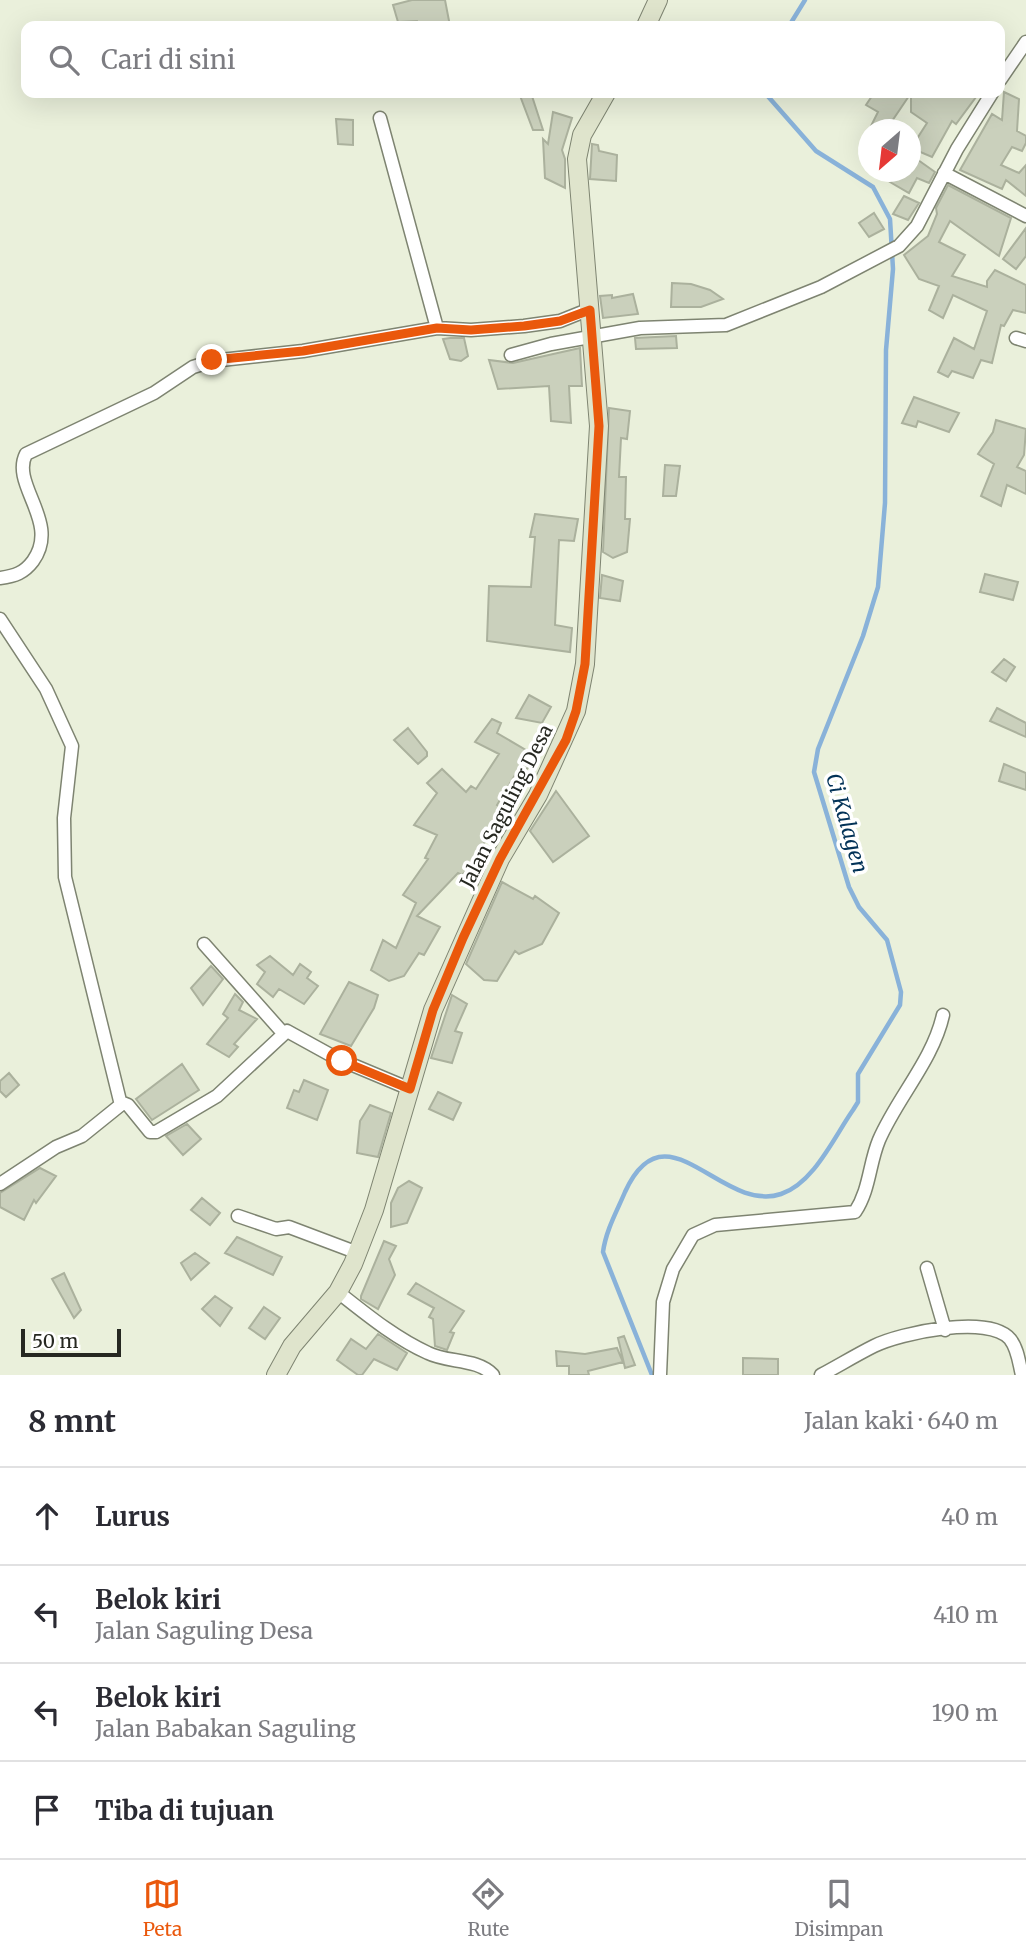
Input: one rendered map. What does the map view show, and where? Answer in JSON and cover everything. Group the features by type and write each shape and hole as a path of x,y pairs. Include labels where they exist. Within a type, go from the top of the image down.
{"street":[{"path":"648,21 658,0"},
{"path":"1005,71 1026,42"},
{"name":"Jalan Saguling Desa","path":"276,1375 292,1346 338,1292 358,1253 433,1010 500,859 560,751 576,711 585,664 599,426 577,159 582,135 603,98"},
{"path":"512,355 591,336 640,328 726,325 821,287 899,246 917,226 944,173 989,98"},
{"path":"380,118 437,328"},
{"path":"944,173 1026,216"},
{"path":"0,578 25,571 36,557 42,540 42,526 23,469 26,454 154,393 193,367 212,360 303,351 437,328 471,330 560,321 590,310"},
{"path":"0,619 46,689 72,746 64,818 65,877 121,1105"},
{"path":"204,944 283,1033"},
{"path":"660,1375 663,1302 673,1269 693,1235 702,1229 724,1224 794,1216 841,1216 855,1212 869,1184 878,1142 935,1038 943,1015"},
{"path":"0,1184 56,1147 82,1136 121,1105 127,1104 150,1132 156,1132 217,1096 283,1033 289,1031 335,1058 410,1089"},
{"path":"238,1216 276,1229 289,1227 358,1253"},
{"path":"927,1268 945,1330"},
{"path":"338,1292 406,1342 439,1358 482,1367 493,1375"},
{"path":"821,1375 875,1345 911,1334 988,1327 1008,1336 1016,1348 1022,1375"}],"building":[{"path":"412,0 445,0 449,21 398,21 393,5"},
{"path":"1005,92 1019,99 1017,131 1026,136 1026,143 1022,151 1012,147 1001,165 1019,173 1026,165 1026,196 1006,180 1002,189 960,170 992,114 1002,120"},
{"path":"521,98 533,98 543,130 533,130"},
{"path":"871,98 908,98 893,119 874,119 878,112 866,105"},
{"path":"911,98 975,98 956,124 952,121 932,157 921,152 921,132 927,123 911,112"},
{"path":"553,112 572,118 562,150 565,159 565,188 545,178 543,139 548,144"},
{"path":"336,119 353,120 353,145 338,144"},
{"path":"592,144 598,145 599,151 617,155 616,181 590,179"},
{"path":"921,162 935,172 929,183 921,180"},
{"path":"890,182 915,182 909,193"},
{"path":"948,185 1011,218 999,256 950,221 939,242 965,255 952,276 987,287 987,281 995,270 1026,285 1026,313 1013,310 1004,326 1001,325 992,363 981,360 973,378 952,371 948,377 938,372 954,338 974,349 987,311 953,295 943,318 929,310 939,286 919,279 904,255 928,236 937,214 936,208"},
{"path":"904,196 919,203 908,220 893,214"},
{"path":"874,213 884,229 869,237 859,223"},
{"path":"1026,228 1026,256 1016,269 1003,259"},
{"path":"672,283 691,284 710,290 723,299 701,307 671,307"},
{"path":"633,294 638,314 603,318 600,296 612,295 612,298"},
{"path":"676,336 677,348 636,349 635,338"},
{"path":"464,338 468,356 461,361 450,359 443,339"},
{"path":"580,348 582,386 569,386 571,423 551,421 549,386 498,389 489,360 513,363"},
{"path":"914,397 959,413 949,432 918,421 916,427 902,423"},
{"path":"609,408 630,411 627,439 621,438 619,477 626,477 625,519 630,519 627,552 613,558 603,552"},
{"path":"996,420 1026,429 1024,455 1017,467 1026,471 1026,494 1007,485 1001,506 981,496 994,464 978,454 993,432"},
{"path":"665,465 680,466 676,496 663,496"},
{"path":"535,514 578,519 574,541 559,540 555,625 572,628 570,652 487,641 489,586 531,587 535,537 530,537"},
{"path":"985,574 1018,582 1013,600 980,592"},
{"path":"602,575 623,581 620,601 600,598"},
{"path":"1004,659 1015,667 1006,681 992,672"},
{"path":"529,695 551,707 542,723 516,718"},
{"path":"997,708 1026,723 1026,737 990,721"},
{"path":"492,719 501,723 497,733 536,756 524,773 518,770 497,805 508,813 477,852 481,854 476,861 462,875 458,873 417,916 440,927 424,955 419,953 404,976 389,981 371,970 383,940 396,948 416,903 403,895 428,859 425,858 437,835 414,825 437,793 427,783 442,769 466,792 471,786 476,789 499,754 475,742"},
{"path":"408,728 427,752 427,756 418,764 394,740"},
{"path":"1004,764 1026,773 1026,790 999,781"},
{"path":"556,791 589,836 553,862 530,831"},
{"path":"502,882 533,899 535,896 559,913 542,944 519,954 515,951 497,981 484,980 466,964"},
{"path":"270,956 293,975 300,964 311,972 307,978 318,986 304,1004 279,989 273,997 257,984 265,972 257,965"},
{"path":"211,966 223,979 203,1005 191,988"},
{"path":"349,982 378,995 374,1008 351,1046 320,1034"},
{"path":"235,994 243,1002 239,1010 257,1019 234,1044 238,1047 229,1057 207,1044 228,1018 223,1014"},
{"path":"452,995 467,1004 455,1031 462,1033 452,1063 431,1058"},
{"path":"182,1064 199,1090 152,1120 136,1099"},
{"path":"9,1073 19,1085 6,1097 0,1091 0,1081"},
{"path":"304,1080 328,1090 317,1120 287,1108 294,1090 299,1092"},
{"path":"438,1092 461,1103 453,1120 429,1109"},
{"path":"370,1105 391,1113 378,1157 357,1153 360,1121"},
{"path":"187,1124 201,1139 183,1155 166,1136"},
{"path":"40,1168 56,1176 36,1203 34,1200 24,1220 0,1207 0,1193"},
{"path":"409,1181 422,1188 407,1223 391,1227 391,1203 398,1188"},
{"path":"202,1198 220,1213 210,1225 191,1210"},
{"path":"237,1237 282,1257 273,1275 225,1253"},
{"path":"384,1241 396,1246 389,1259 395,1275 378,1309 361,1299 361,1296"},
{"path":"195,1253 209,1263 191,1280 181,1263"},
{"path":"64,1273 81,1310 74,1318 52,1279"},
{"path":"416,1283 464,1311 450,1332 454,1333 447,1350 435,1346 433,1319 429,1317 434,1308 408,1294"},
{"path":"215,1296 232,1308 220,1326 202,1309"},
{"path":"264,1307 280,1318 265,1339 249,1328"},
{"path":"378,1334 407,1353 397,1370 374,1359 362,1375 358,1375 337,1360 351,1339 366,1349"},
{"path":"624,1336 635,1365 625,1368 618,1338"},
{"path":"617,1348 623,1362 588,1371 589,1375 569,1375 569,1366 557,1366 556,1351 585,1354"},
{"path":"743,1358 778,1359 778,1375 743,1375"}],"waterway":[{"name":"Ci Kalagen","path":"792,21 805,0"},
{"name":"Ci Kalagen","path":"652,1375 603,1252 615,1214 641,1167 658,1157 677,1158 737,1189 759,1196 781,1194 793,1188 813,1170 858,1102 858,1074 900,1005 901,992 887,940 859,907 849,887 814,772 818,749 863,636 878,587 885,503 886,350 893,269 890,219 873,187 816,151 769,98"}],"route":[{"path":"212,360 303,351 397,337 437,328 471,330 524,326 560,321 590,310 599,426 585,664 576,711 566,740 538,795 500,859 463,938 433,1010 410,1089 342,1061"}]}
